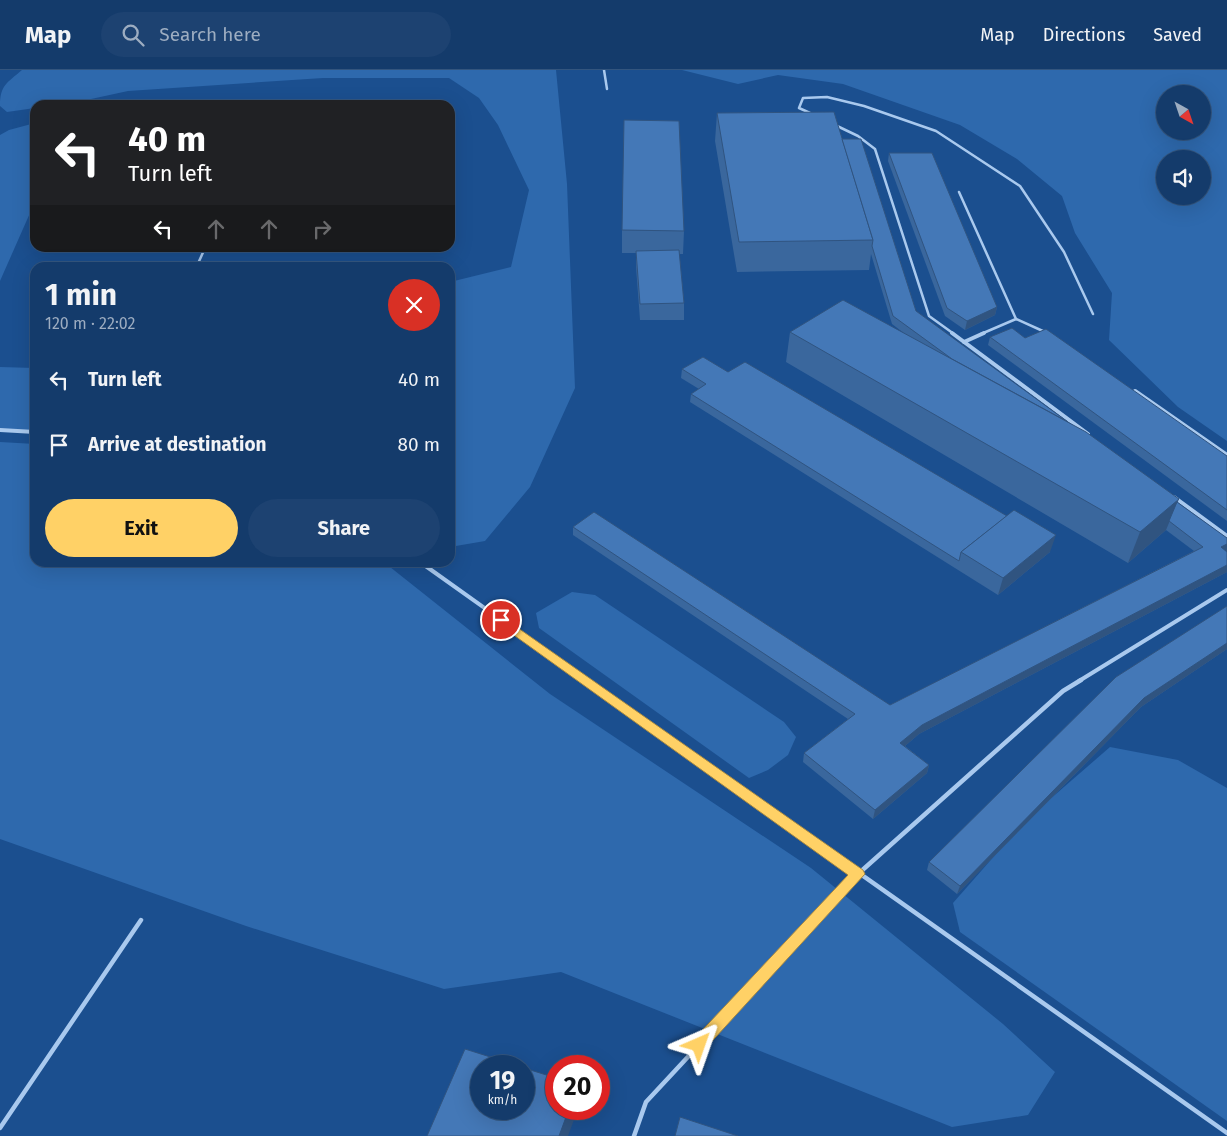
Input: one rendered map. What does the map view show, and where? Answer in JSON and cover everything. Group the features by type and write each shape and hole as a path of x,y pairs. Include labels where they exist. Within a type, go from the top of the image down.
{"lane":[{"path":"604,70 607,89"},
{"path":"816,116 799,108 804,98 827,97 864,106 936,131 1020,186 1064,252 1093,314"},
{"path":"833,124 858,136 875,149 929,316 1091,436"},
{"path":"959,192 1016,319 1048,333"},
{"path":"964,342 1016,319"},
{"path":"1129,388 1227,455"},
{"path":"0,430 30,432"},
{"path":"1171,494 1227,536"},
{"path":"427,567 858,874 1227,1133"},
{"path":"634,1136 646,1102 858,874 1063,691 1227,590"},
{"path":"0,1128 141,920"}],"shaded area":[{"path":"22,70 556,70 567,184 575,388 530,487 485,541 455,546 455,281 511,267 529,190 498,125 479,98 449,78 323,78 128,91 86,100 30,100 30,109 7,112 0,106 0,99 1,93 8,82"},
{"path":"682,70 1227,70 1227,441 1178,407 1109,340 1112,293 1075,233 1062,196 1017,159 960,125 843,84 778,75 738,84"},
{"path":"30,124 30,213 0,281 0,135 9,130"},
{"path":"0,367 30,368 30,430 0,431"},
{"path":"0,442 30,444 30,567 390,567 550,694 811,868 1003,1024 1055,1072 1028,1115 952,1127 561,972 444,989 246,926 0,839"},
{"path":"572,592 595,595 784,722 796,737 788,755 768,770 749,778 539,628 536,613"},
{"path":"1110,747 1178,760 1227,788 1227,1121 960,932 953,903 1026,820"}],"building":[{"path":"834,112 873,240 739,242 717,113"},
{"path":"624,120 679,121 684,231 622,230"},
{"path":"842,139 861,139 916,311 1068,422 952,359 893,316 872,246 873,240"},
{"path":"889,153 932,153 997,307 967,321 947,308"},
{"path":"679,250 684,303 640,304 636,251"},
{"path":"843,300 1086,432 1179,499 1140,532 790,332"},
{"path":"1012,328 1025,338 1046,329 1227,456 1227,510 990,337"},
{"path":"703,357 728,372 745,362 1007,516 961,552 959,561 691,394 706,384 682,369"},
{"path":"1177,502 1227,538 1227,544 1221,547 1227,552 1227,565 922,725 900,743 929,765 875,810 804,753 855,714 573,527 594,512 890,705 1203,547 1169,521"},
{"path":"1014,510 1056,535 1003,578 961,552"},
{"path":"1227,606 1227,643 1144,698 960,886 929,862 1116,677"},
{"path":"465,1049 484,1055 470,1055 470,1120 535,1120 535,1071 545,1075 545,1120 565,1120 559,1136 427,1136"},
{"path":"680,1117 738,1136 675,1136"}],"route":[{"path":"501,620 858,874 699,1045"}]}
